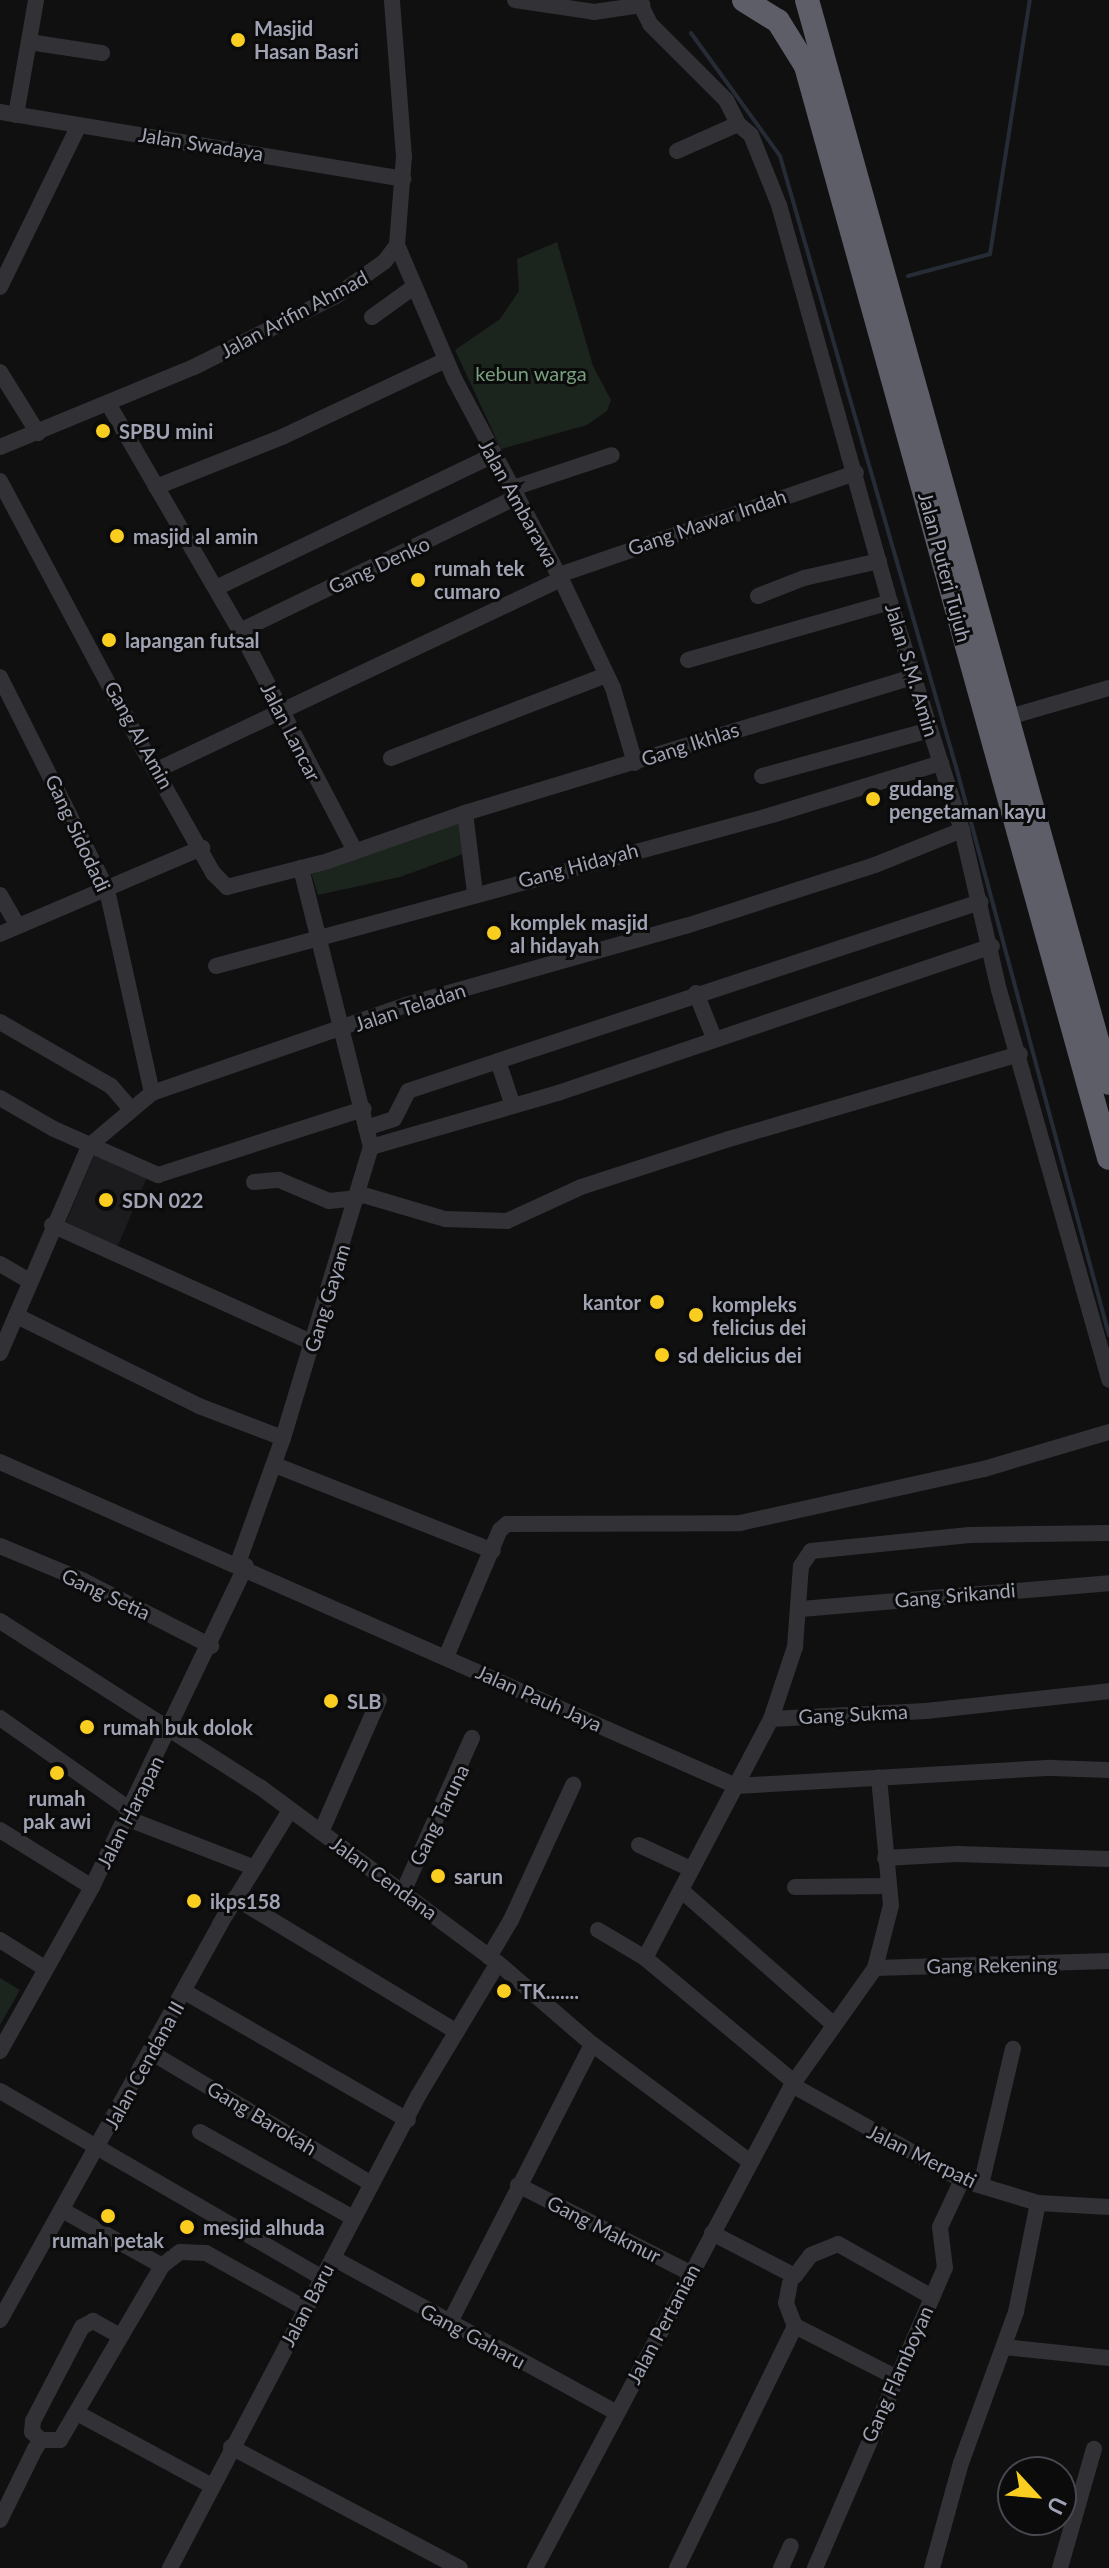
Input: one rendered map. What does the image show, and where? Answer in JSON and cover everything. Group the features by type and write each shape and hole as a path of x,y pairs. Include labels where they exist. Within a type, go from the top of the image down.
{"highway":[{"name":"Jalan Puteri Tujuh","path":"744,0 778,21 806,66 1109,1158"},
{"name":"Jalan Puteri Tujuh","path":"807,0 1109,1083"}],"street":[{"path":"8,113 29,42 36,0"},
{"path":"392,0 402,98 403,179 397,245"},
{"path":"515,0 594,12 640,3"},
{"name":"Jalan S.M. Amin","path":"640,3 650,24 726,100 738,124 756,144 779,205 890,602 962,830 1109,1380"},
{"path":"29,42 102,53"},
{"name":"Jalan Swadaya","path":"8,113 403,179"},
{"path":"677,151 738,124"},
{"path":"0,287 78,127"},
{"name":"Jalan Ambarawa","path":"397,245 411,289 492,456 560,577 606,675 635,763"},
{"name":"Jalan Arifin Ahmad","path":"0,447 109,405 336,296 368,276 397,245"},
{"path":"372,317 411,289"},
{"path":"156,487 282,437 446,360"},
{"path":"0,372 38,433"},
{"name":"Jalan Lancar","path":"109,405 240,631 355,851"},
{"name":"Gang Denko","path":"240,631 515,493 612,455"},
{"path":"216,588 492,456"},
{"name":"Gang Mawar Indah","path":"157,770 282,714 560,577 856,473"},
{"name":"Gang Al Amin","path":"0,481 213,873 227,887 243,886"},
{"path":"758,596 804,578 879,561"},
{"path":"688,660 890,602"},
{"path":"391,758 606,675"},
{"name":"Gang Ikhlas","path":"243,886 465,813 915,676"},
{"name":"Gang Sidodadi","path":"0,677 107,890 152,1093"},
{"path":"1009,717 1109,688"},
{"path":"762,776 930,730"},
{"name":"Gang Hidayah","path":"216,966 321,941 393,914 772,815 941,763"},
{"path":"465,813 475,893"},
{"name":"Jalan Teladan","path":"0,1353 52,1225 89,1146 130,1108 152,1093 406,1005 686,926 875,865 962,830"},
{"path":"0,934 202,848"},
{"name":"Gang Gayam","path":"242,1565 359,1196 371,1147 345,1028 301,868"},
{"path":"0,895 17,925"},
{"path":"366,1128 394,1119 408,1091 696,993 980,902"},
{"path":"371,1147 513,1106 714,1038 862,993 992,946"},
{"path":"696,993 714,1038"},
{"path":"0,1022 111,1086 130,1108"},
{"path":"254,1182 279,1180 329,1201 359,1196 445,1219 507,1221 581,1187 670,1158 1020,1054"},
{"path":"498,1061 513,1106"},
{"path":"0,1098 89,1146 158,1175 364,1109"},
{"path":"52,1225 313,1343"},
{"path":"0,1264 29,1281"},
{"path":"17,1316 199,1406 283,1438"},
{"path":"446,1657 507,1524 740,1523 984,1469 1109,1432"},
{"name":"Jalan Pauh Jaya","path":"0,1462 242,1565 736,1786 1109,1770"},
{"path":"275,1465 493,1551"},
{"path":"771,1719 795,1647 801,1609 801,1566 811,1551 969,1535 1109,1533"},
{"name":"Gang Setia","path":"0,1546 91,1584 211,1646"},
{"name":"Jalan Harapan","path":"0,2051 92,1887 171,1733 211,1646 242,1565"},
{"name":"Gang Srikandi","path":"801,1609 1109,1583"},
{"name":"Jalan Cendana","path":"0,1621 321,1832 493,1960 592,2044 749,2161"},
{"name":"Gang Sukma","path":"645,1958 771,1719 926,1711 1109,1691"},
{"path":"321,1832 379,1700"},
{"path":"0,1718 128,1813 255,1868"},
{"name":"Gang Taruna","path":"403,1892 472,1738"},
{"name":"Jalan Pertanian","path":"535,2568 615,2412 793,2083 875,1968 889,1927 879,1778"},
{"name":"Jalan Baru","path":"170,2568 210,2485 457,2032 573,1785"},
{"name":"Jalan Cendana II","path":"0,2320 152,2053 235,1898 290,1810"},
{"path":"0,1830 92,1887"},
{"path":"639,1845 691,1869"},
{"path":"885,1858 957,1854 1109,1859"},
{"path":"795,1887 888,1886"},
{"path":"681,1890 833,2024"},
{"path":"235,1898 457,2032"},
{"name":"Jalan Merpati","path":"598,1930 645,1958 793,2083 962,2180 1038,2203 1109,2207"},
{"path":"0,1940 46,1969"},
{"name":"Gang Rekening","path":"875,1968 1109,1961"},
{"path":"185,1992 408,2120"},
{"path":"449,2324 592,2044"},
{"path":"981,2185 1013,2049"},
{"name":"Gang Barokah","path":"152,2053 372,2184"},
{"path":"0,2091 322,2278"},
{"path":"200,2132 353,2218"},
{"name":"Gang Flamboyan","path":"815,2568 893,2376 945,2268 940,2227 962,2180"},
{"name":"Gang Makmur","path":"518,2185 690,2273"},
{"path":"932,2568 961,2463 1004,2347 1027,2273 1038,2203"},
{"path":"62,2210 162,2266"},
{"path":"712,2233 792,2280"},
{"path":"893,2376 795,2326 786,2303 792,2280 811,2255 832,2243 932,2297"},
{"path":"120,2336 93,2321 82,2327 33,2421 32,2432 41,2440 60,2440 162,2266 180,2252 206,2253 305,2308"},
{"name":"Gang Gaharu","path":"333,2258 615,2412"},
{"path":"677,2568 795,2326"},
{"path":"1004,2347 1109,2358"},
{"path":"77,2413 210,2485"},
{"path":"0,2520 41,2440"},
{"path":"231,2447 460,2568"},
{"path":"1060,2568 1094,2449"},
{"path":"781,2568 791,2546"}],"shaded area":[{"name":"SDN 022","path":"97,1149 149,1171 115,1251 63,1229"}],"green space":[{"name":"kebun warga","path":"557,242 593,366 611,400 607,411 587,425 501,449 455,350 500,319 519,291 517,259"},
{"path":"463,809 466,853 400,877 318,895 307,860"},
{"path":"0,1978 20,1990 0,2025"}],"waterway":[{"path":"908,276 990,254 1030,0"},
{"path":"691,33 780,156 958,774 1109,1335"}],"place":[{"name":"Masjid Hasan Basri","path":"238,40"},
{"name":"SPBU mini","path":"103,431"},
{"name":"masjid al amin","path":"117,536"},
{"name":"rumah tek cumaro","path":"418,580"},
{"name":"lapangan futsal","path":"109,640"},
{"name":"gudang pengetaman kayu","path":"873,799"},
{"name":"komplek masjid al hidayah","path":"494,933"},
{"name":"SDN 022","path":"106,1200"},
{"name":"kantor","path":"657,1302"},
{"name":"kompleks felicius dei","path":"696,1315"},
{"name":"sd delicius dei","path":"662,1355"},
{"name":"SLB","path":"331,1701"},
{"name":"rumah buk dolok","path":"87,1727"},
{"name":"rumah pak awi","path":"57,1773"},
{"name":"sarun","path":"438,1876"},
{"name":"ikps158","path":"194,1901"},
{"name":"TK.......","path":"504,1991"},
{"name":"rumah petak","path":"108,2216"},
{"name":"mesjid alhuda","path":"187,2227"}]}
